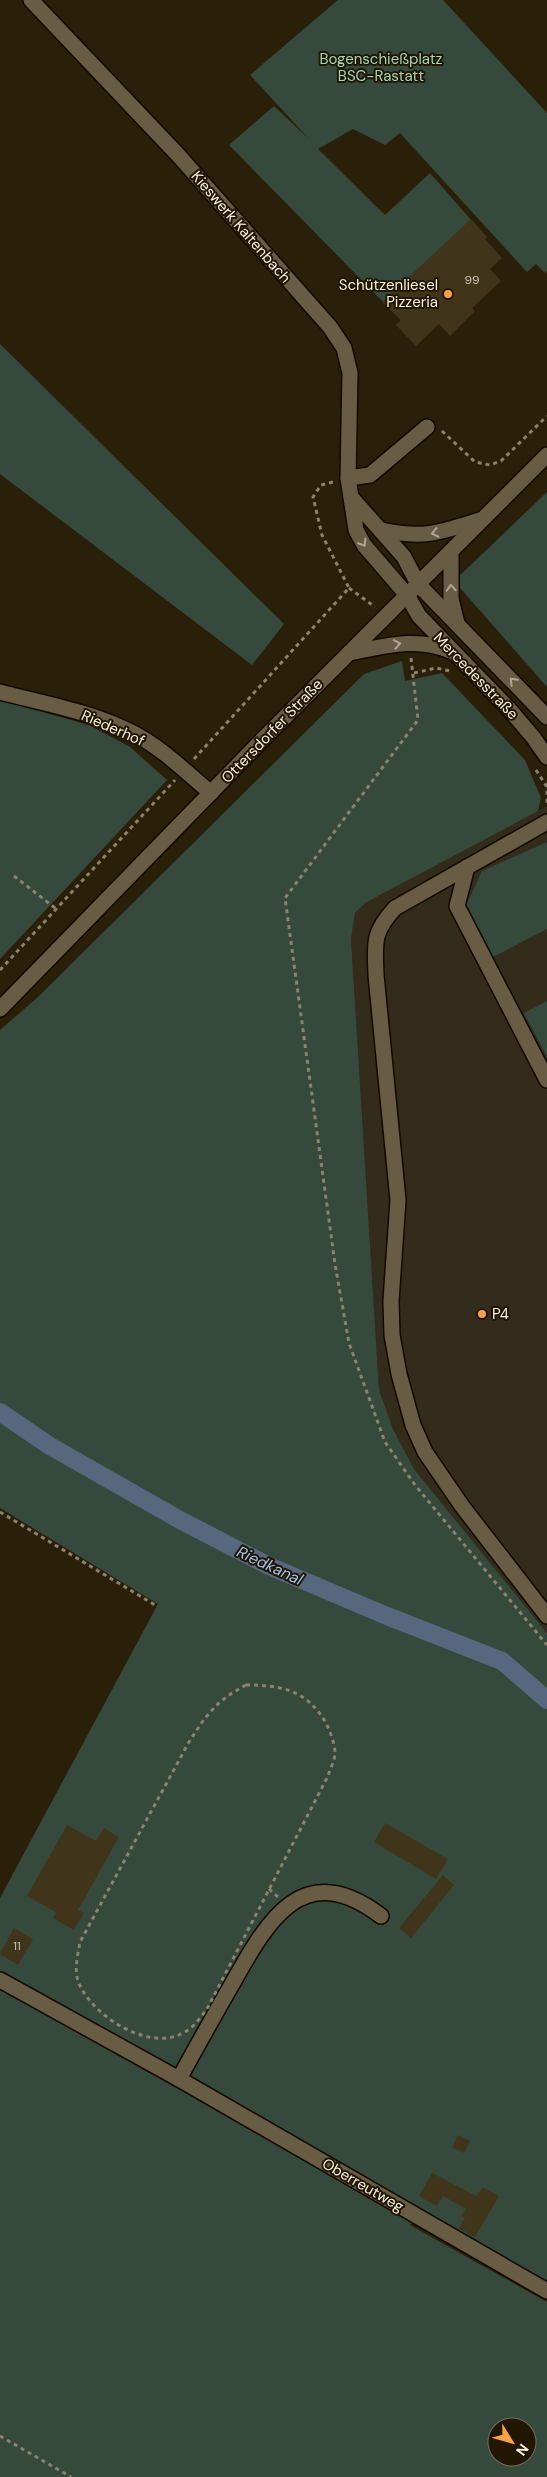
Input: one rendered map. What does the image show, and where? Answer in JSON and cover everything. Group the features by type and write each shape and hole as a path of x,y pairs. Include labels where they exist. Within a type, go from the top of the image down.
{"street":[{"name":"Kieswerk Kaltenbach","path":"31,0 179,156 330,327 344,348 350,373 348,478 356,530 364,545 407,595"},
{"path":"348,478 370,475 427,427"},
{"name":"Ottersdorfer Straße","path":"0,1009 348,653 547,455"},
{"path":"351,497 404,557 418,584"},
{"path":"380,530 419,536 435,534 482,519"},
{"path":"451,551 451,599 458,625"},
{"name":"Mercedesstraße","path":"418,584 547,717"},
{"name":"Mercedesstraße","path":"407,595 419,616 510,710 533,736 547,757"},
{"path":"348,653 408,642 432,645 454,653"},
{"name":"Riederhof","path":"0,692 93,715 136,735 184,770 211,793"},
{"path":"547,822 416,894 395,908 381,923 375,944 376,976 398,1200 391,1301 392,1335 399,1374 413,1425 425,1452 462,1506 547,1616"},
{"path":"468,867 457,906 547,1080"},
{"path":"179,2079 253,1946 277,1914 296,1900 313,1894 344,1894 365,1904 381,1916"},
{"name":"Oberreutweg","path":"0,1980 179,2079 547,2291"}],"path":[{"path":"427,427 441,430 475,462 490,465 501,461 547,416"},
{"path":"348,478 321,485 313,497 322,535 349,588 386,615"},
{"path":"0,970 349,588"},
{"path":"408,642 414,673 418,720 285,898 334,1264 349,1343 386,1442 415,1485 547,1645"},
{"path":"414,673 436,668 450,671 457,678"},
{"path":"533,765 547,787 547,806"},
{"path":"14,876 55,908"},
{"path":"0,1512 155,1605"},
{"path":"246,1685 272,1685 295,1692 317,1708 329,1730 335,1753 328,1776 208,2007 198,2021 182,2034 165,2039 144,2036 121,2026 103,2014 87,1998 77,1979 80,1942 189,1742 206,1716 224,1696 246,1685"},
{"path":"0,2436 71,2477"}],"shaded area":[{"path":"547,806 547,1633 414,1469 393,1429 379,1390 351,939 355,913 365,903"}],"green space":[{"name":"Bogenschießplatz BSC-Rastatt","path":"338,0 443,0 547,113 547,271 545,273 536,264 527,272 400,133 385,145 353,129 318,149 385,215 430,173 479,229 392,311 229,145 274,106 310,140 250,75"},
{"path":"0,344 284,624 252,665 0,474"},
{"path":"547,492 547,687 454,581"},
{"path":"402,661 405,681 442,673 525,760 541,798 538,811 365,903 355,913 351,939 379,1390 393,1429 414,1469 547,1633 547,2282 417,2211 410,2225 547,2302 547,2477 0,2477 0,1898 158,1604 0,1508 0,1030 38,997 364,674"},
{"path":"0,700 89,725 130,747 167,780 0,959"},
{"path":"547,842 547,929 489,959 466,905 482,871"},
{"path":"547,1001 547,1057 524,1013"}],"building":[{"name":"Schützenliesel Pizzeria","path":"471,219 502,258 490,269 501,281 472,308 475,311 450,336 439,324 416,346 396,325 401,320 382,302"},
{"path":"385,1823 448,1859 436,1879 374,1842"},
{"path":"67,1825 96,1841 104,1828 119,1837 78,1910 84,1913 74,1930 53,1918 56,1912 27,1896"},
{"path":"443,1875 454,1885 411,1938 399,1928"},
{"path":"14,1928 33,1939 18,1965 0,1954"},
{"path":"458,2135 470,2141 464,2153 452,2147"},
{"path":"432,2173 476,2196 483,2187 499,2196 475,2237 459,2228 465,2218 461,2216 466,2209 443,2196 437,2206 419,2196"}],"waterway":[{"name":"Riedkanal","path":"0,1412 50,1446 180,1520 269,1566 387,1616 502,1661 547,1700"}],"place":[{"name":"Schützenliesel Pizzeria","path":"448,294"},
{"name":"P4","path":"482,1314"}]}
